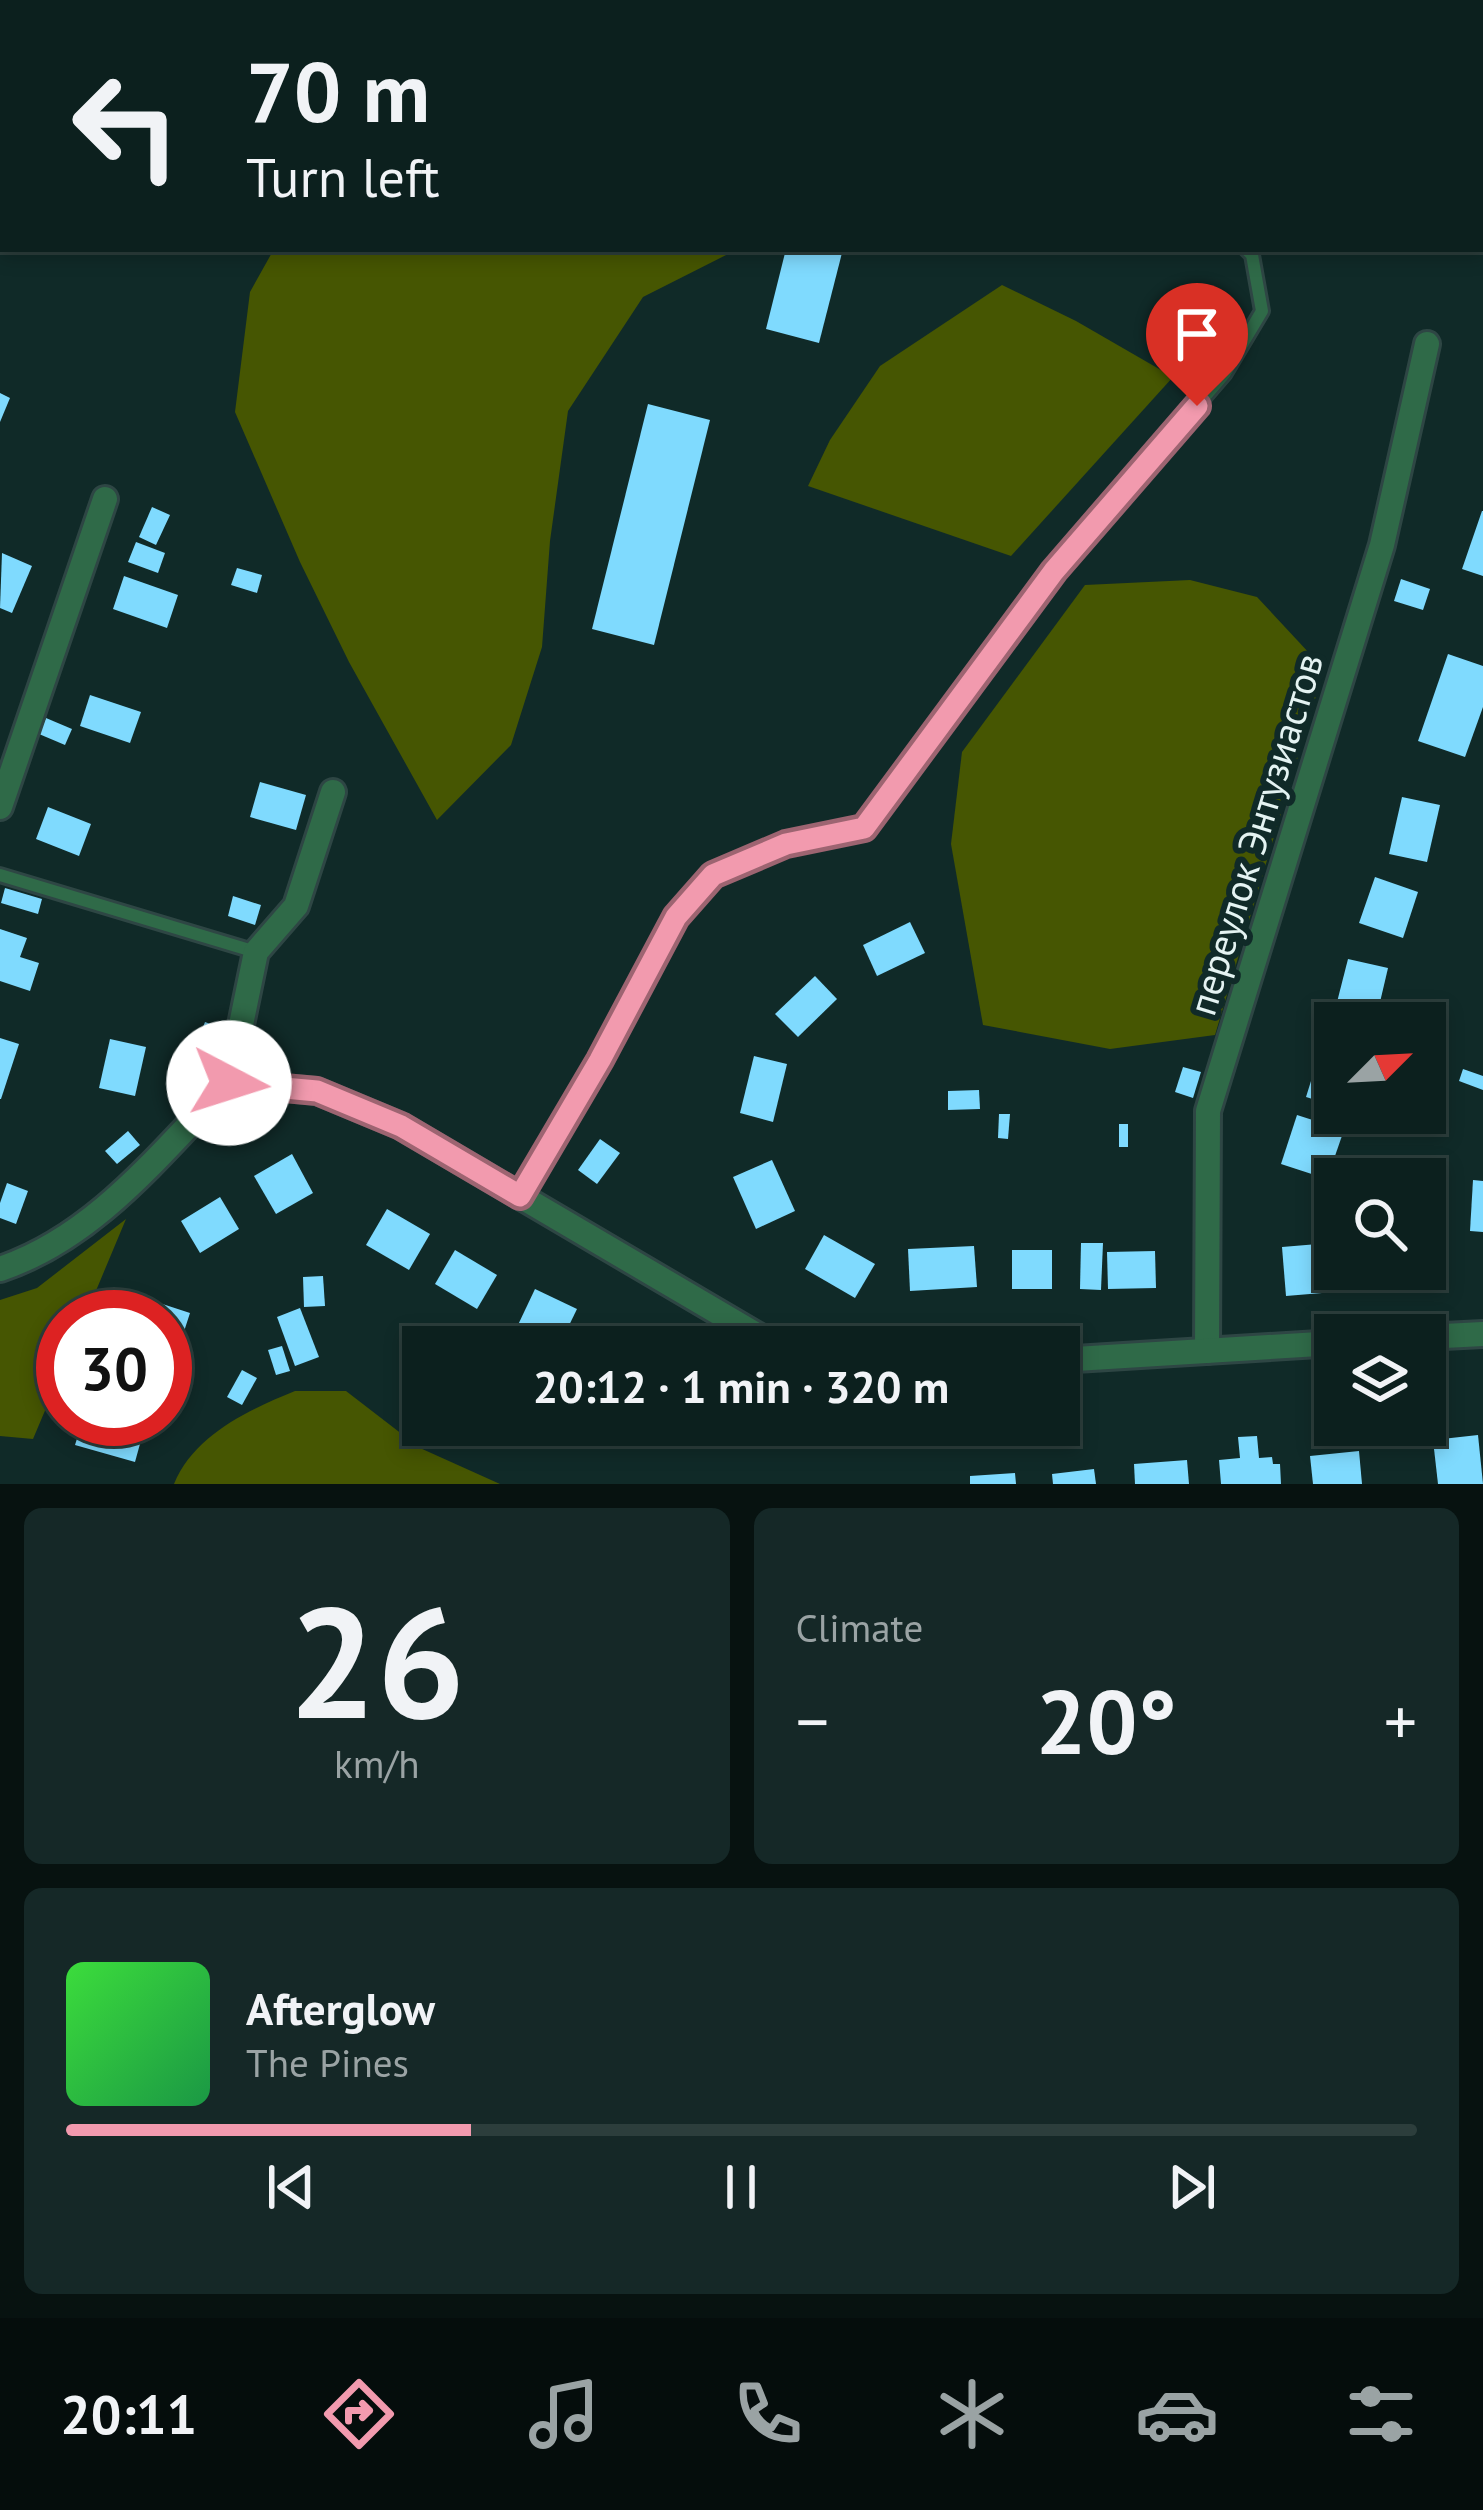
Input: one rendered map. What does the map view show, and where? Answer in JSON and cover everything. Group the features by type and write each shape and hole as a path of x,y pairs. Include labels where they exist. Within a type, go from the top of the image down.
{"street":[{"name":"переулок Энтузиастов","path":"1207,1351 1208,1111 1382,545 1427,344"},
{"path":"0,807 105,499"},
{"path":"0,1269 34,1258 88,1225 229,1083 256,952 296,906 333,791"},
{"path":"229,1083 317,1091 401,1126 741,1326"},
{"path":"1446,1336 1483,1334"},
{"path":"1080,1359 1314,1344"}],"lane":[{"path":"520,1196 676,917 713,875 786,844 864,828 1054,571 1226,373 1262,311 1249,252"},
{"path":"0,875 256,952"}],"green space":[{"path":"272,252 732,252 643,297 568,411 550,541 542,647 511,745 437,820 349,662 235,412 250,292"},
{"path":"1002,285 1173,377 1011,556 808,486 830,440 880,366"},
{"path":"1190,580 1257,597 1324,669 1215,1035 1110,1049 983,1025 951,844 962,752 1085,585"},
{"path":"126,1219 96,1290 36,1290 36,1432 33,1439 0,1436 0,1300 37,1288"},
{"path":"295,1391 346,1391 402,1434 402,1446 417,1446 500,1484 174,1484 195,1451 241,1416"}],"building":[{"path":"785,252 842,252 819,343 766,329"},
{"path":"0,393 10,398 0,422"},
{"path":"648,404 710,420 654,645 592,629"},
{"path":"152,507 170,515 156,545 139,537"},
{"path":"1483,511 1483,576 1462,569"},
{"path":"136,542 165,553 158,573 128,562"},
{"path":"2,553 32,566 12,613 0,608"},
{"path":"237,568 262,575 257,593 231,585"},
{"path":"124,576 178,595 167,628 113,609"},
{"path":"1401,579 1430,589 1423,610 1394,601"},
{"path":"1448,654 1483,666 1483,707 1465,757 1418,741"},
{"path":"90,695 141,712 130,743 80,726"},
{"path":"46,718 72,729 65,745 39,734"},
{"path":"260,782 306,795 296,830 250,817"},
{"path":"1402,797 1440,805 1427,862 1389,854"},
{"path":"48,807 91,824 79,856 36,839"},
{"path":"1375,877 1418,892 1403,938 1359,923"},
{"path":"5,888 42,899 38,914 1,903"},
{"path":"233,896 261,905 255,925 228,916"},
{"path":"910,922 925,953 877,976 863,945"},
{"path":"0,929 27,938 20,957 39,963 30,991 0,981"},
{"path":"1348,959 1388,968 1380,1002 1337,1002"},
{"path":"815,976 837,999 798,1037 775,1014"},
{"path":"205,1022 227,1030 220,1047 199,1038"},
{"path":"0,1038 19,1044 1,1099 0,1099"},
{"path":"110,1039 146,1047 135,1096 99,1088"},
{"path":"754,1056 787,1064 773,1122 740,1113"},
{"path":"1183,1067 1201,1072 1193,1098 1175,1092"},
{"path":"1463,1069 1483,1076 1483,1090 1459,1081"},
{"path":"1314,1071 1314,1099 1306,1097"},
{"path":"979,1090 980,1109 948,1110 948,1091"},
{"path":"999,1114 1010,1114 1008,1139 998,1138"},
{"path":"1297,1115 1314,1120 1314,1134 1343,1134 1334,1158 1314,1158 1314,1175 1281,1164"},
{"path":"1119,1124 1128,1124 1128,1147 1119,1147"},
{"path":"128,1131 140,1145 117,1164 105,1151"},
{"path":"600,1139 620,1153 597,1184 578,1170"},
{"path":"292,1154 313,1193 276,1214 254,1176"},
{"path":"772,1160 795,1211 756,1229 733,1177"},
{"path":"1473,1180 1483,1181 1483,1232 1470,1231"},
{"path":"7,1183 28,1191 16,1224 0,1218"},
{"path":"220,1197 239,1229 200,1253 181,1221"},
{"path":"387,1209 430,1234 409,1270 366,1245"},
{"path":"824,1235 875,1264 855,1298 805,1269"},
{"path":"1081,1243 1103,1243 1101,1290 1080,1289"},
{"path":"1314,1244 1314,1290 1322,1293 1286,1296 1282,1247"},
{"path":"974,1246 977,1287 910,1291 908,1249"},
{"path":"455,1250 497,1275 477,1309 435,1284"},
{"path":"1012,1250 1052,1250 1052,1289 1012,1289"},
{"path":"1155,1251 1156,1288 1108,1289 1107,1252"},
{"path":"323,1276 325,1306 304,1307 303,1277"},
{"path":"535,1289 577,1309 569,1326 517,1326"},
{"path":"300,1308 319,1357 295,1366 277,1317"},
{"path":"282,1346 290,1371 276,1375 268,1350"},
{"path":"242,1370 257,1378 242,1405 227,1397"},
{"path":"1478,1435 1483,1484 1438,1484 1434,1446 1446,1446 1446,1439"},
{"path":"1257,1436 1259,1458 1272,1457 1273,1464 1280,1464 1281,1484 1221,1484 1219,1460 1240,1458 1238,1437"},
{"path":"79,1446 139,1446 135,1462"},
{"path":"1359,1451 1362,1484 1313,1484 1310,1456"},
{"path":"1187,1460 1189,1484 1135,1484 1134,1464"},
{"path":"1094,1469 1096,1484 1053,1484 1052,1474"},
{"path":"1015,1473 1016,1484 970,1484 970,1476"}],"route":[{"path":"229,1083 317,1091 401,1126 520,1196 676,917 713,875 786,844 864,828 1054,571 1197,406"}]}
